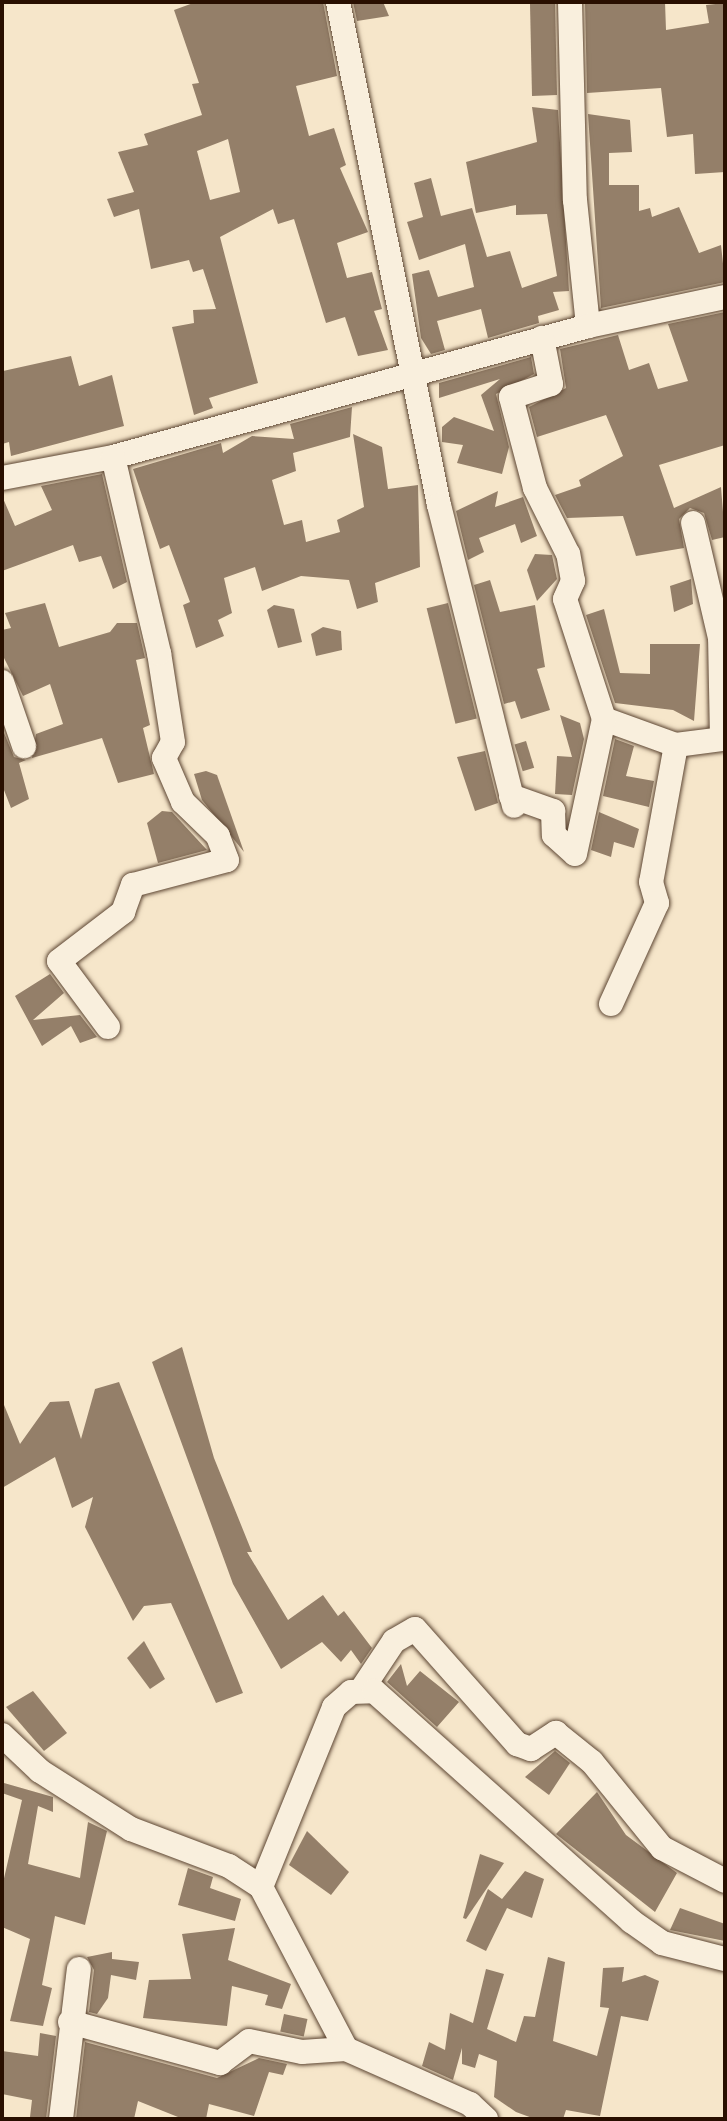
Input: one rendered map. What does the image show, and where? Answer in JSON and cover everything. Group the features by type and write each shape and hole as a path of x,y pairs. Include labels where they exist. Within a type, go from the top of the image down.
{"street":[{"path":"338,2 413,372 512,801 553,811 554,835 575,854 604,719 565,599 573,581 568,554 535,488 511,397 551,384 542,338"},
{"path":"570,2 575,200 588,326"},
{"path":"2,478 113,457 542,338 725,297"},
{"path":"108,1027 59,961 123,912 133,885 227,860 218,836 183,802 164,758 173,742 159,653 113,457"},
{"path":"604,719 676,745 722,739 720,638 693,523"},
{"path":"2,682 24,746"},
{"path":"611,1004 657,903 651,882 676,745"},
{"path":"261,1887 334,1707 362,1689 394,1641 415,1629 517,1744 531,1749 556,1733 592,1762 662,1848 725,1881"},
{"path":"362,1689 385,1699 631,1921 662,1943 725,1959"},
{"path":"2,1735 40,1771 131,1829 229,1866 261,1887 346,2049"},
{"path":"61,2119 70,2022 79,1969"},
{"path":"70,2022 220,2063 249,2041 302,2052 346,2049 470,2104 486,2119"}],"building":[{"path":"196,2 323,2 337,76 296,86 309,136 334,128 346,165 340,168 368,232 337,243 347,278 372,272 382,309 374,311 388,350 358,356 345,317 326,323 294,219 278,224 273,209 220,237 258,383 209,398 213,408 194,415 172,327 194,323 193,310 216,309 203,269 193,272 189,260 151,269 139,209 114,217 107,199 134,192 118,152 148,145 144,134 202,115 192,84 199,83 174,10","holes":["228,139 240,192 210,200 197,151"]},
{"path":"353,2 383,2 389,16 357,21"},
{"path":"555,2 557,95 532,96 530,4"},
{"path":"585,2 665,2 666,30 709,23 706,5 725,3 725,172 695,174 693,134 667,137 661,88 587,93"},
{"path":"532,107 558,110 569,291 553,292 559,310 538,316 539,323 488,338 481,309 437,321 445,350 431,354 421,338 412,274 429,270 438,297 474,287 465,244 419,260 407,222 423,217 414,183 431,178 441,216 472,208 487,257 510,251 522,288 557,276 547,214 516,215 516,205 476,213 466,162 537,142"},
{"path":"588,114 630,120 632,152 609,153 609,185 639,185 639,211 650,208 652,217 679,207 699,253 721,245 725,282 601,308"},
{"path":"725,312 725,445 659,465 674,508 721,487 725,537 712,540 704,513 690,508 679,519 684,548 636,556 623,516 567,518 555,495 581,486 579,480 623,456 606,415 537,437 529,407 566,388 560,349 618,335 629,370 649,363 658,389 688,381 668,324"},
{"path":"71,356 79,386 112,375 124,426 11,456 9,442 2,444 3,371"},
{"path":"531,357 534,374 496,394 509,447 502,474 457,463 463,445 442,442 442,427 454,417 494,431 481,395 500,379 439,398 439,383"},
{"path":"352,407 350,437 293,453 296,471 272,480 284,525 302,520 306,542 340,532 337,520 364,507 353,434 382,447 388,489 418,485 420,567 375,583 378,602 357,609 349,580 301,576 262,591 255,567 224,578 232,613 218,620 224,636 196,648 183,605 190,602 169,545 160,549 133,469 221,443 223,453 252,436 294,439 290,424"},
{"path":"102,474 127,582 113,589 101,556 79,562 73,545 2,571 2,496 15,526 52,510 41,486"},
{"path":"498,491 495,507 523,497 537,536 521,543 515,524 479,538 484,552 468,560 456,511"},
{"path":"535,554 552,555 557,579 537,601 527,570"},
{"path":"691,579 693,604 674,612 670,586"},
{"path":"490,580 500,612 535,605 545,667 537,669 550,710 521,719 515,701 504,704 474,585"},
{"path":"45,603 59,647 110,632 117,623 137,623 145,658 136,660 150,725 143,728 154,774 118,783 102,738 32,758 36,734 63,724 50,684 23,696 2,654 2,630 11,628 5,613"},
{"path":"448,603 477,718 455,724 427,608"},
{"path":"274,605 294,609 302,642 278,648 267,610"},
{"path":"604,609 620,673 650,674 650,644 700,644 694,721 673,710 615,703 586,615"},
{"path":"323,627 341,631 342,650 316,656 311,634"},
{"path":"560,715 580,723 584,739 572,795 555,794 557,756 572,757"},
{"path":"2,728 14,757 26,760 19,763 29,799 11,808 2,785"},
{"path":"615,739 634,746 626,776 654,781 649,807 603,796"},
{"path":"526,741 534,768 523,771 515,745"},
{"path":"485,751 498,803 475,811 457,757"},
{"path":"206,771 217,775 244,852 202,800 194,774"},
{"path":"162,811 172,812 207,850 158,863 147,823"},
{"path":"599,812 639,829 634,848 614,842 611,857 591,850"},
{"path":"50,974 64,993 33,1020 80,1015 97,1037 80,1043 71,1026 42,1046 15,996"},
{"path":"182,1347 214,1458 252,1552 247,1552 288,1620 323,1595 338,1616 344,1611 372,1648 361,1664 351,1650 341,1662 322,1642 281,1669 233,1584 152,1362"},
{"path":"119,1382 243,1693 216,1703 171,1603 144,1606 133,1621 85,1527 93,1497 72,1508 55,1457 2,1488 2,1400 20,1444 50,1402 69,1401 81,1439 95,1389"},
{"path":"144,1641 165,1679 150,1689 127,1658"},
{"path":"401,1664 407,1686 420,1671 459,1702 437,1727 387,1682"},
{"path":"33,1691 67,1733 44,1751 6,1707"},
{"path":"555,1751 570,1763 549,1795 525,1777"},
{"path":"4,1783 53,1797 53,1812 38,1806 28,1864 80,1878 88,1822 107,1831 85,1925 55,1916 42,1985 52,1988 43,2026 10,2021 30,1939 2,1927 2,1887 22,1800 2,1793"},
{"path":"597,1792 626,1835 677,1873 655,1912 556,1834"},
{"path":"307,1831 349,1872 331,1895 289,1865"},
{"path":"480,1854 504,1863 466,1919 463,1918"},
{"path":"188,1868 213,1877 210,1888 241,1899 235,1921 178,1905"},
{"path":"525,1871 544,1879 532,1918 507,1908 486,1951 466,1941 488,1889 502,1899"},
{"path":"680,1908 725,1924 725,1941 670,1930"},
{"path":"235,1928 228,1960 291,1984 282,2009 265,2005 268,1995 232,1986 227,2026 143,2018 149,1980 191,1979 182,1934"},
{"path":"112,1952 112,1959 139,1962 136,1980 111,1975 108,1998 97,2014 89,2012 94,1970 87,1957"},
{"path":"548,1957 565,1962 553,2041 597,2056 609,2008 600,2007 603,1968 624,1967 622,1982 645,1975 659,1981 648,2021 621,2016 600,2116 566,2110 563,2119 535,2119 516,2112 494,2097 497,2061 479,2054 475,2068 462,2064 462,2048 453,2080 422,2066 429,2042 445,2050 450,2013 473,2023 486,1969 504,1974 487,2029 516,2042 524,2016 535,2017"},
{"path":"284,2014 307,2019 304,2037 280,2032"},
{"path":"40,2033 56,2036 46,2119 30,2117 32,2100 2,2094 2,2051 38,2056"},
{"path":"85,2042 217,2078 259,2058 287,2064 283,2075 269,2072 254,2116 209,2104 206,2119 183,2119 138,2101 134,2119 76,2119"}]}
